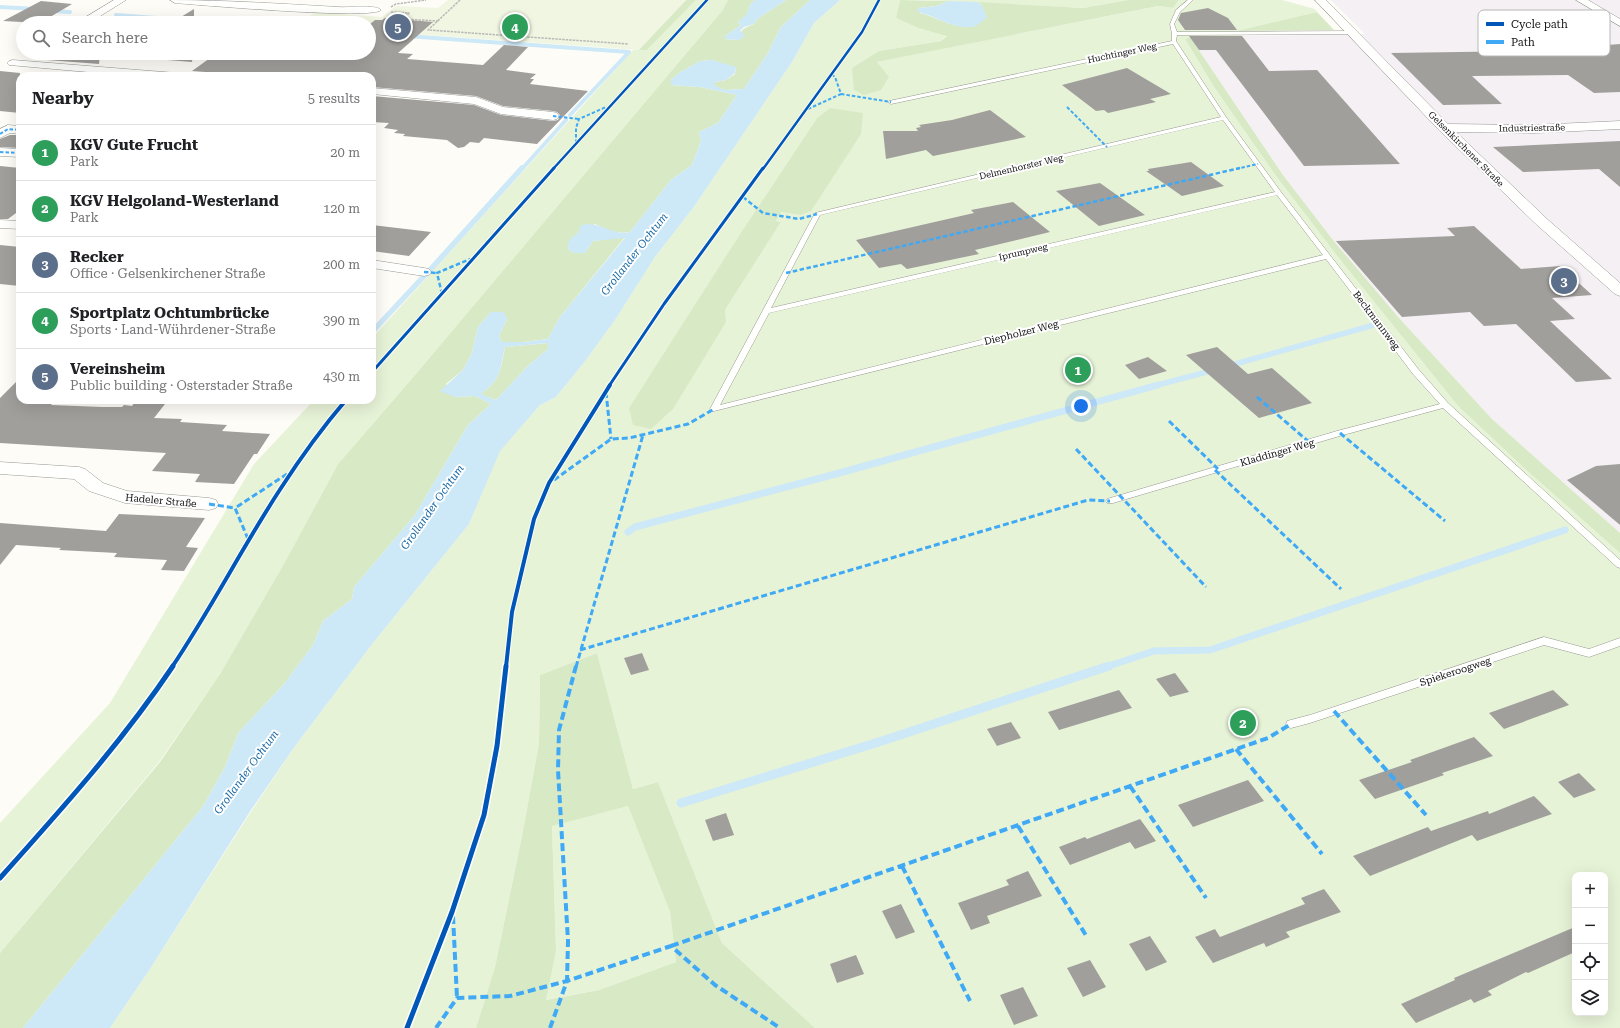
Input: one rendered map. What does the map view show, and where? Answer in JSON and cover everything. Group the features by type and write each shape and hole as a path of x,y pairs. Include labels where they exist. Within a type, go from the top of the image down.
{"street":[{"path":"93,16 121,0"},
{"path":"175,0 346,11 376,10"},
{"name":"Gelsenkirchener Straße","path":"1320,0 1444,128 1538,220 1620,291"},
{"path":"1581,0 1599,10"},
{"path":"1596,0 1607,10"},
{"path":"1610,13 1620,22"},
{"path":"1610,16 1620,22"},
{"path":"18,60 9,65 115,72"},
{"path":"376,91 476,101 501,110 554,116"},
{"name":"Industriestraße","path":"1444,128 1534,129 1620,125"},
{"path":"0,134 8,129 16,130"},
{"path":"0,152 16,153"},
{"path":"0,224 16,225"},
{"path":"376,265 424,272"},
{"name":"Hadeler Straße","path":"0,468 79,473 96,487 124,497 209,504"}],"lane":[{"path":"1174,38 1172,24 1176,15 1181,8 1191,0"},
{"name":"Huchtinger Weg","path":"891,102 1174,38 1351,32"},
{"name":"Beckmannweg","path":"1174,38 1224,118 1279,193 1416,372 1445,405 1620,565"},
{"name":"Delmenhorster Weg","path":"766,312 817,214 1224,118"},
{"name":"Iprumpweg","path":"766,312 1279,193"},
{"name":"Diepholzer Weg","path":"766,312 714,409 1328,256"},
{"name":"Kladdinger Weg","path":"1110,501 1340,433 1445,405"},
{"name":"Spiekeroogweg","path":"1291,724 1544,641 1590,653 1620,642"}],"path":[{"path":"376,10 389,8 396,4 426,0"},
{"path":"460,0 428,30 628,44"},
{"path":"376,10 409,13 403,18 438,21"}],"shaded area":[{"path":"1331,0 1620,0 1620,533 1492,419 1399,318 1333,240 1283,175 1190,37 1365,34"}],"green space":[{"path":"448,0 686,0 639,50 376,31 376,17 382,17 396,6 438,8"},
{"path":"686,0 696,0 647,50 638,50"},
{"path":"696,0 728,0 722,11 338,464 285,562 220,674 159,762 0,953 0,823 110,703 254,464 310,404 376,404 376,334 633,50 647,50"},
{"path":"728,0 756,0 751,3 747,15 738,22 741,25 725,36 725,39 738,40 743,29 754,24 757,19 786,0 810,0 781,27 768,53 744,89 724,90 713,85 715,82 726,80 735,74 736,68 712,60 700,61 679,73 671,80 671,85 700,87 737,95 718,123 699,132 701,141 692,165 671,180 630,232 626,233 608,230 595,224 586,228 571,240 568,249 574,253 585,253 593,241 625,237 560,317 548,339 524,342 502,342 499,336 507,319 491,312 478,327 472,353 463,370 446,384 455,397 475,396 491,404 468,425 415,515 354,587 352,599 323,621 313,645 285,683 239,732 225,767 204,805 23,1028 0,1028 0,953 160,762 220,674 285,562 338,464 722,11"},
{"path":"840,0 900,0 896,18 918,28 947,35 941,41 879,51 876,62 1158,6 1173,8 1179,0 1282,0 1315,9 1317,12 1236,31 1242,36 1190,37 1185,39 1214,87 1276,176 1338,257 1458,406 1523,467 1620,553 1620,1028 815,1028 722,943 658,782 633,789 597,653 540,675 539,743 523,831 495,967 476,1028 110,1028 295,746 373,643 469,524 499,451 540,405 556,397 586,360 615,320 655,257 693,208 792,62 814,23","holes":["830,108 800,215 781,212 776,221 781,222 725,310 744,228 817,118"]},
{"path":"900,0 949,1 937,6 919,8 920,13 949,24 959,26 976,26 982,6 978,2 1083,8 1128,0 1179,0 1173,8 1158,6 877,62 889,77 881,90 864,95 854,90 852,68 879,51 941,41 947,36 918,28 896,18"},
{"path":"927,0 1128,0 1083,8"},
{"path":"315,12 369,16 310,16"},
{"path":"1317,12 1334,30 1236,31"},
{"path":"1190,37 1283,175 1333,240 1399,318 1492,419 1620,533 1620,553 1523,467 1458,406 1338,257 1276,176 1214,87 1185,39"},
{"path":"830,108 863,113 861,134 811,211 800,215 781,212 776,221 781,222 725,310 726,322 673,409 651,429 633,425 629,408 744,228 817,118"},
{"path":"548,343 548,349 528,366 496,400 480,394 492,385 496,379 501,368 505,347"},
{"path":"597,653 633,789 658,782 722,943 815,1028 476,1028 495,967 523,831 539,743 540,675","holes":["628,806 670,912 676,962 599,990 546,1000 556,951 552,826"]},
{"path":"628,806 670,912 676,962 599,990 545,1000 556,951 552,825"}],"water":[{"path":"756,0 786,0 757,19 754,24 744,27 740,31 744,34 743,38 738,40 725,39 725,36 741,25 738,22 747,14 751,3"},
{"name":"Grollander Ochtum","path":"810,0 840,0 814,23 792,62 746,130 693,208 655,257 615,320 586,360 556,397 540,405 500,451 469,524 373,643 295,746 251,810 150,969 110,1028 23,1028 204,805 225,767 239,732 285,683 313,645 323,621 352,599 354,587 415,515 468,425 491,404 475,396 455,397 440,391 463,370 472,353 478,327 491,312 504,312 507,319 499,336 502,342 524,342 548,339 560,317 625,238 593,241 585,253 574,253 568,249 569,240 579,232 580,226 586,224 592,224 617,232 630,232 671,180 692,165 701,141 699,132 718,123 737,95 700,87 671,85 671,80 679,73 700,61 712,60 736,67 735,73 726,80 715,82 714,85 724,90 744,89 768,53 781,27","holes":["548,343 548,349 528,366 496,400 481,394 493,383 499,374 505,347"]},
{"path":"949,1 978,2 982,6 987,17 972,27 960,27 917,10 919,8 937,6"}],"building":[{"path":"41,1 72,4 52,16 16,16 16,22 3,21"},
{"path":"1208,8 1228,18 1237,30 1185,30 1178,20 1181,13"},
{"path":"194,9 194,16 182,16"},
{"path":"385,18 433,22 398,53 413,54 407,59 483,65 504,45 528,47 506,70 536,74 530,79 534,79 530,84 588,91 537,144 484,138 479,143 470,142 464,147 458,148 447,140 403,136 405,134 394,133 398,130 384,128 389,123 376,122 376,96 474,105 501,115 553,121 558,120 560,115 553,111 503,106 476,96 376,87 376,72 192,71 207,60 376,60 376,20 382,20"},
{"path":"1189,36 1242,36 1269,71 1317,70 1400,164 1304,166 1216,50 1199,50"},
{"path":"1620,44 1620,92 1594,93 1568,75 1472,76 1502,104 1443,105 1391,53 1478,52 1478,56 1610,56 1610,45"},
{"path":"47,60 99,60 99,64"},
{"path":"167,60 192,60 192,62"},
{"path":"1127,68 1171,94 1150,99 1156,102 1108,113 1104,110 1096,111 1062,85"},
{"path":"0,71 16,73 16,113 0,111"},
{"path":"990,110 1026,137 933,156 926,150 886,159 883,131 918,131 916,128 921,127 919,125 952,120"},
{"path":"10,135 16,135 16,148 0,147 0,139"},
{"path":"1620,141 1620,187 1599,169 1523,172 1493,147"},
{"path":"1191,162 1224,186 1182,196 1146,171 1149,171 1148,169"},
{"path":"0,166 16,168 16,213 8,219 0,219"},
{"path":"1100,183 1145,215 1099,226 1056,191"},
{"path":"1013,202 1050,232 975,250 979,254 907,269 901,264 879,268 856,240 974,213 971,210"},
{"path":"376,225 431,232 409,256 376,252"},
{"path":"1474,226 1521,269 1560,266 1592,295 1552,298 1575,319 1550,321 1612,379 1576,382 1516,324 1484,326 1470,312 1402,317 1336,241 1455,236 1447,228"},
{"path":"0,245 16,247 16,286 0,284"},
{"path":"1217,347 1248,374 1272,368 1312,403 1259,418 1186,355"},
{"path":"1148,357 1167,371 1139,379 1125,365"},
{"path":"16,382 16,404 122,407 124,405 132,406 133,404 165,404 154,418 182,419 180,422 227,425 222,431 270,434 257,454 254,454 234,484 195,482 200,474 152,471 166,453 0,443 0,398"},
{"path":"1620,464 1620,525 1567,480 1596,466"},
{"path":"119,514 205,518 186,547 198,548 184,571 161,570 167,560 114,557 117,553 59,550 61,548 16,545 0,565 0,523 106,531"},
{"path":"642,653 649,670 631,675 624,658"},
{"path":"1175,673 1189,692 1170,697 1156,679"},
{"path":"1119,690 1132,708 1059,730 1048,712"},
{"path":"1553,690 1569,705 1504,729 1489,713"},
{"path":"1011,722 1021,738 997,746 987,729"},
{"path":"1474,737 1493,756 1442,773 1444,775 1375,799 1359,780 1412,762 1410,760"},
{"path":"1579,773 1596,790 1574,798 1558,782"},
{"path":"1248,780 1264,801 1193,827 1178,805"},
{"path":"1534,796 1552,814 1477,841 1472,835 1370,876 1353,856 1428,827 1431,831 1488,811 1489,814"},
{"path":"726,813 734,835 713,841 705,820"},
{"path":"1140,819 1156,841 1135,849 1130,842 1070,865 1059,847 1085,837 1087,839"},
{"path":"1028,871 1042,896 987,916 990,923 971,930 958,903 1009,885 1006,880"},
{"path":"1324,889 1341,912 1286,932 1290,937 1266,947 1264,943 1213,963 1195,937 1215,929 1220,937 1305,904 1301,898"},
{"path":"901,904 915,932 896,939 882,911"},
{"path":"1572,928 1572,953 1528,973 1526,972 1488,991 1492,995 1474,1003 1471,999 1416,1023 1401,1004 1455,980 1454,978"},
{"path":"1150,936 1167,962 1146,971 1129,944"},
{"path":"856,955 864,974 837,983 830,964"},
{"path":"1090,960 1106,987 1083,997 1067,968"},
{"path":"1023,987 1038,1016 1014,1025 1000,995"}],"waterway":[{"path":"0,7 36,9"},
{"path":"52,11 70,12"},
{"path":"116,15 130,16"},
{"path":"407,36 629,52 570,115"},
{"path":"522,169 566,120"},
{"path":"430,270 522,168"},
{"path":"376,328 426,274"},
{"path":"1228,366 1374,325"},
{"path":"1154,386 1214,370"},
{"path":"628,532 635,527 832,475 1158,385"},
{"path":"1109,666 1154,651 1210,650 1565,530"},
{"path":"681,803 882,741 1109,666"}],"marked path":[{"path":"808,109 841,94 835,77 831,74"},
{"path":"841,94 891,102"},
{"path":"576,143 576,128 579,119 606,107"},
{"path":"1067,107 1107,147"},
{"path":"553,116 579,119"},
{"path":"0,134 8,129 16,130"},
{"path":"0,152 16,153"},
{"path":"786,273 1258,164"},
{"path":"743,197 763,213 799,219 817,214"},
{"path":"442,294 437,273 470,259"},
{"path":"424,272 437,273"},
{"path":"606,392 611,439"},
{"path":"1257,397 1309,442"},
{"path":"554,480 611,439 629,438 688,424 714,409"},
{"path":"1169,421 1218,469"},
{"path":"1340,433 1445,521"},
{"path":"550,1028 567,981 568,941 558,770 559,730 580,650 643,435"},
{"path":"1076,449 1206,587"},
{"path":"1215,470 1341,589"},
{"path":"248,539 235,508 287,474"},
{"path":"580,650 1088,500 1110,501"},
{"path":"209,504 235,508"},
{"path":"1334,711 1426,815"},
{"path":"671,946 1268,738 1291,724"},
{"path":"1236,749 1322,854"},
{"path":"1130,786 1206,898"},
{"path":"1018,826 1087,937"},
{"path":"902,866 970,1001"},
{"path":"453,916 457,998"},
{"path":"436,1028 457,998 510,996 567,981 671,946 715,985 780,1028"}],"cycle path":[{"path":"376,368 611,104 707,0"},
{"path":"407,1028 452,912 484,815 497,746 512,612 534,519 549,483 606,391 664,304 862,32 879,0"},
{"path":"0,878 50,822 122,736 166,676 206,614 280,488 322,428 343,404"}],"place":[{"name":"Vereinsheim","path":"398,27"},
{"name":"Sportplatz Ochtumbrücke","path":"515,27"},
{"name":"Recker","path":"1564,281"},
{"name":"KGV Gute Frucht","path":"1078,370"},
{"name":"KGV Helgoland-Westerland","path":"1243,723"}]}
